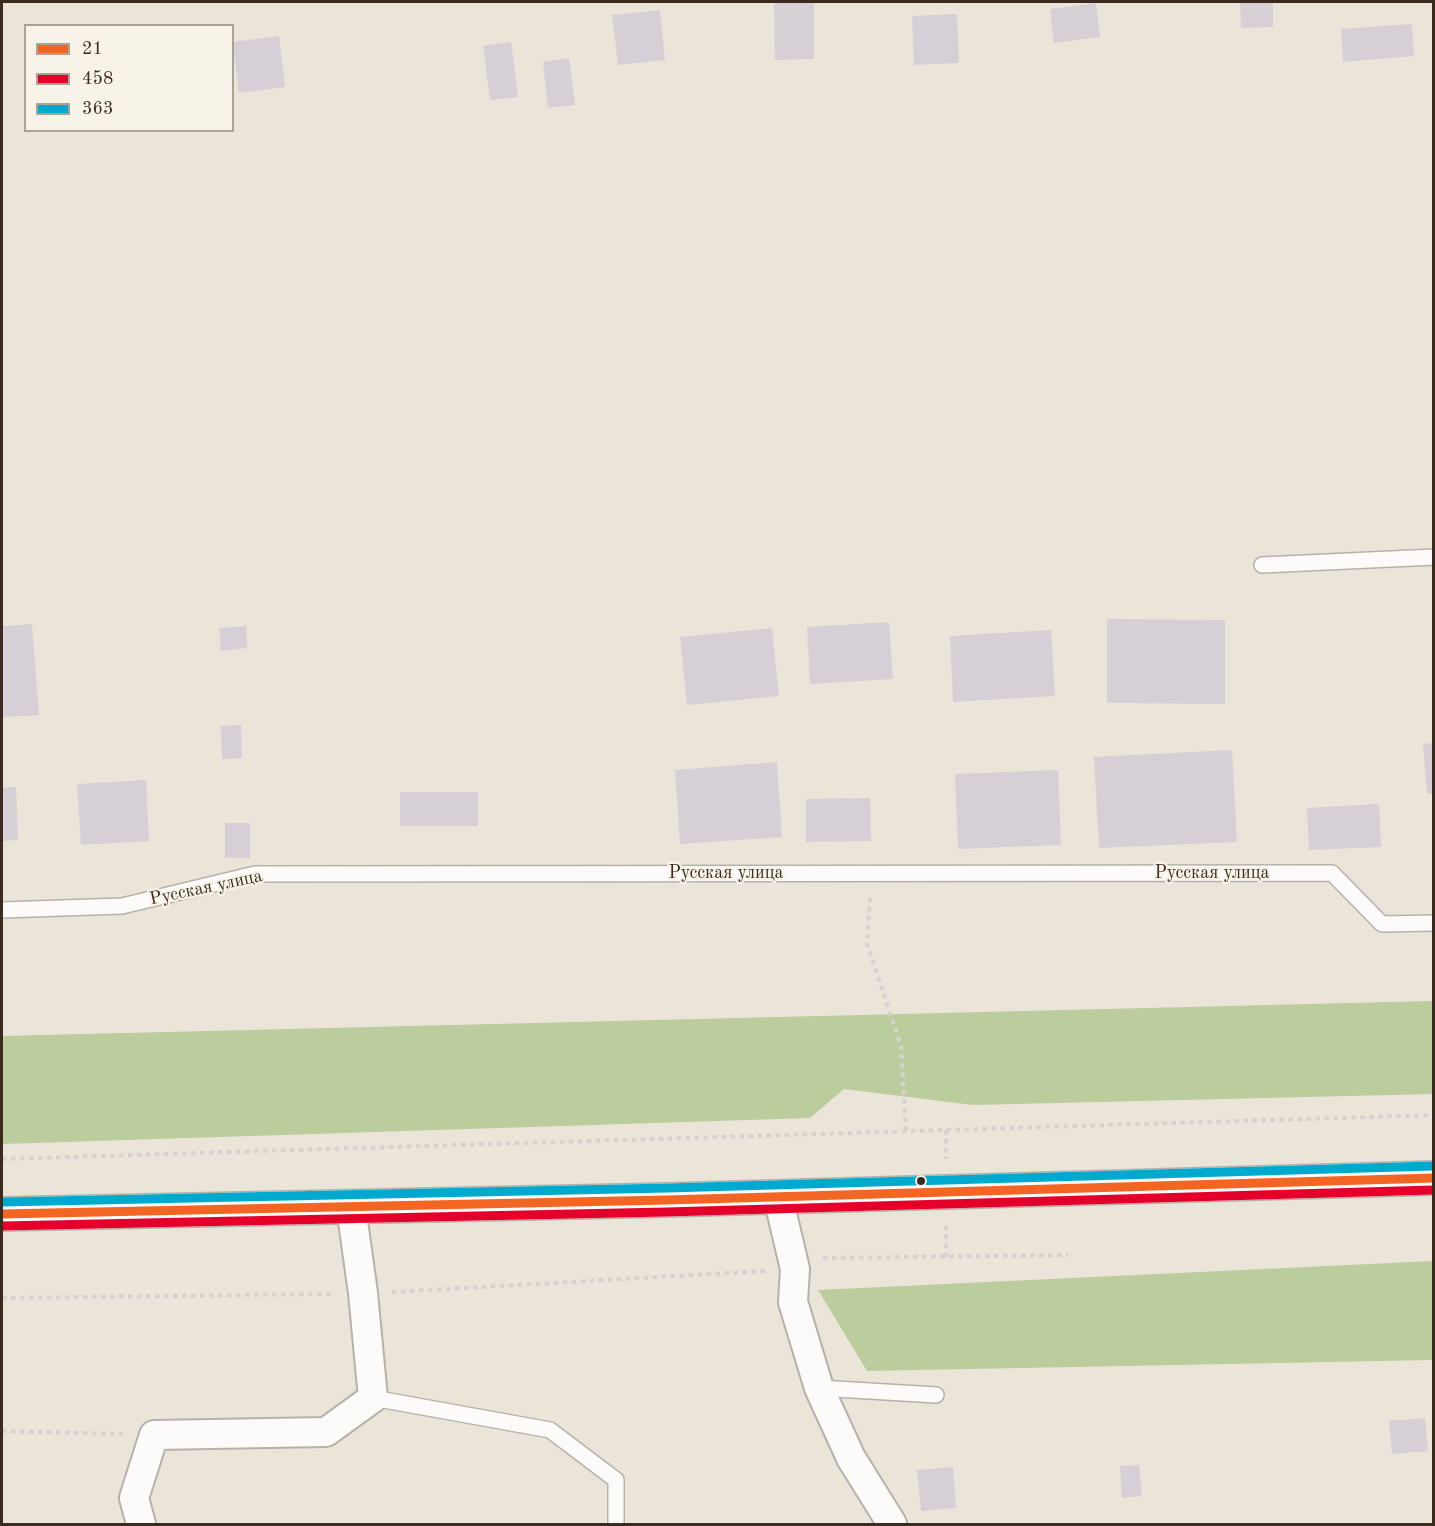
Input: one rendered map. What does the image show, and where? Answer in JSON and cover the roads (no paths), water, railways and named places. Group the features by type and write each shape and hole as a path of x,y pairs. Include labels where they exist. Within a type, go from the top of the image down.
{"main road":[{"path":"2,1214 351,1208 1434,1178"}],"street":[{"path":"778,1197 794,1264 793,1302 819,1388 851,1458 892,1524"},
{"path":"141,1524 134,1498 154,1435 326,1432 373,1398 363,1293 351,1208"}],"lane":[{"path":"1262,565 1434,557"},
{"name":"Русская улица","path":"2,910 122,906 255,874 1332,873 1382,924 1434,923"},
{"path":"819,1388 936,1395"},
{"path":"373,1398 550,1430 616,1480 616,1524"}]}
